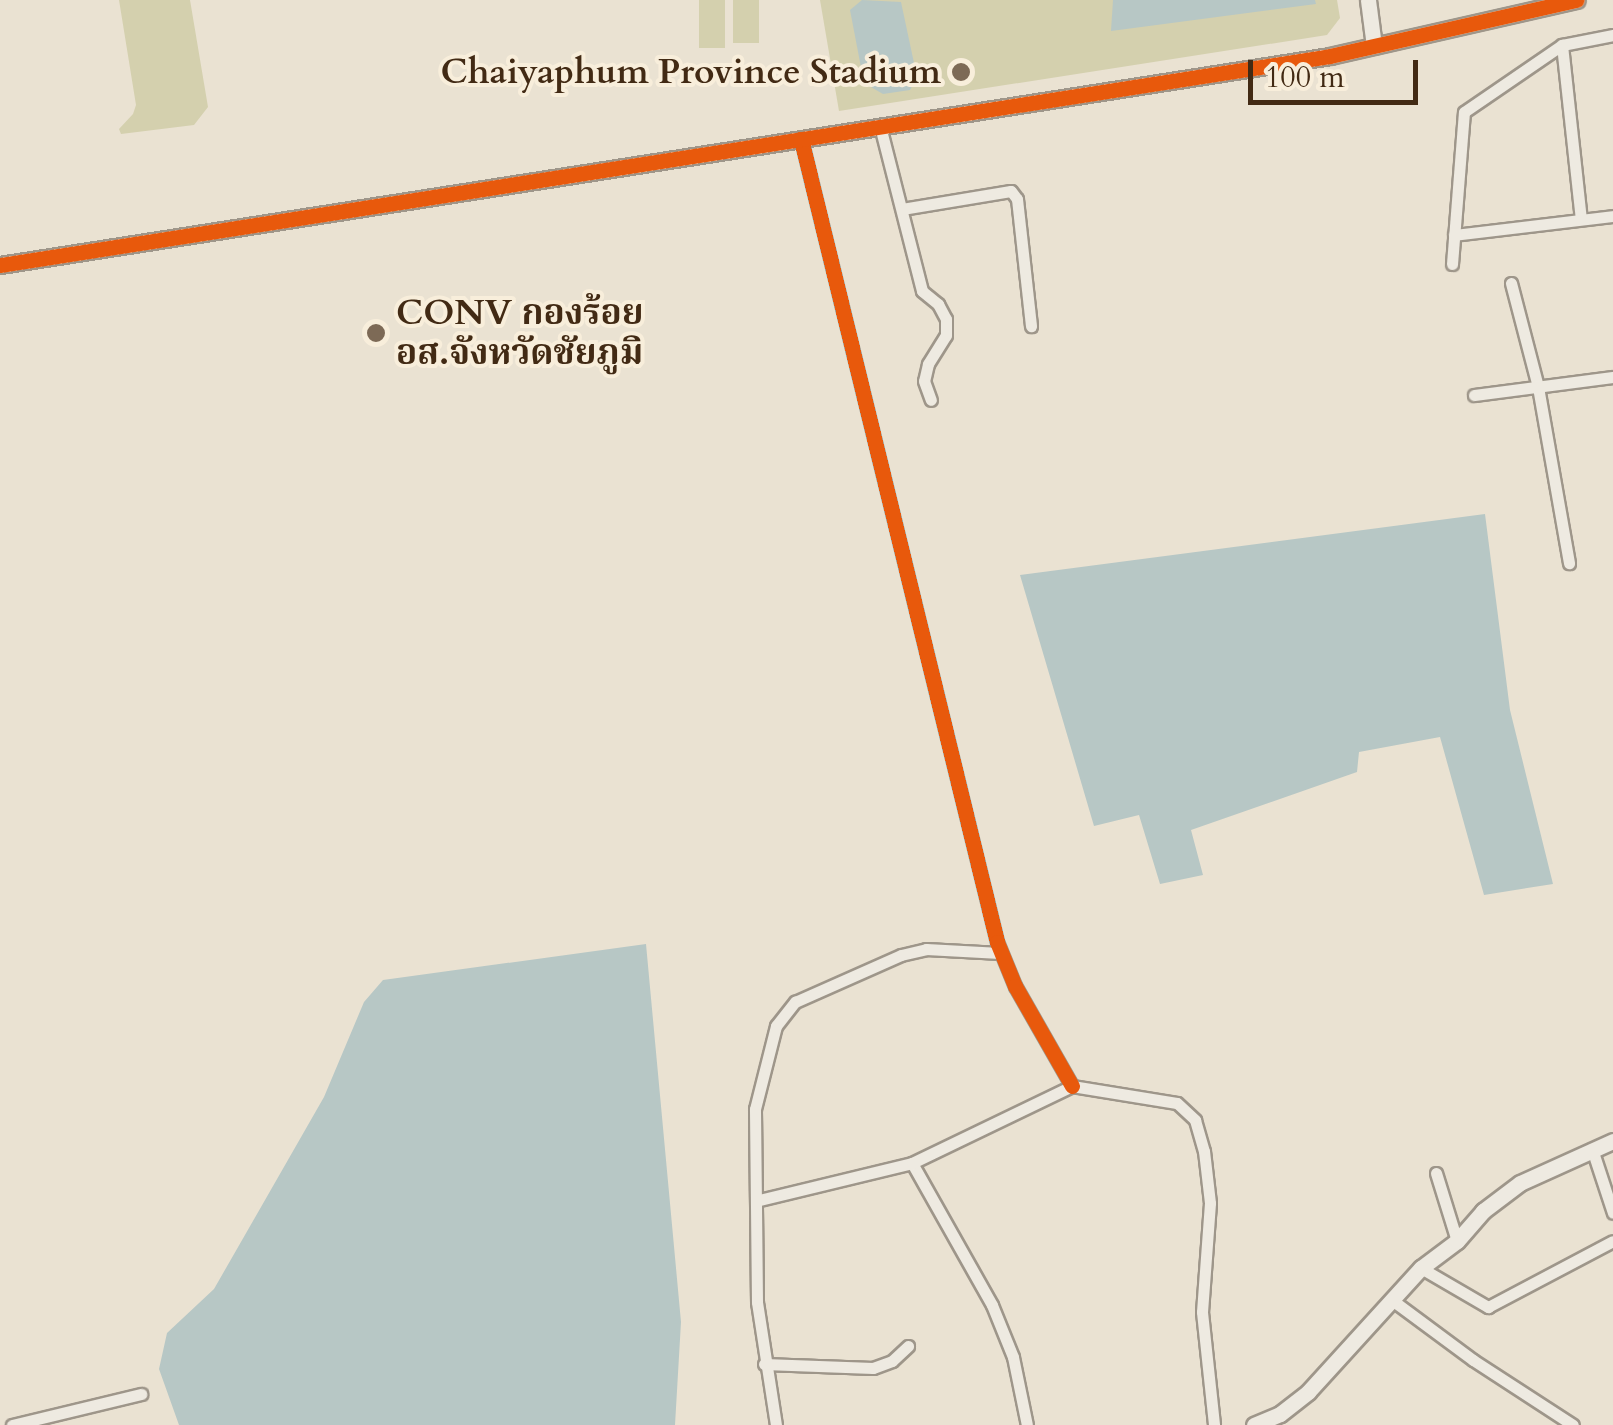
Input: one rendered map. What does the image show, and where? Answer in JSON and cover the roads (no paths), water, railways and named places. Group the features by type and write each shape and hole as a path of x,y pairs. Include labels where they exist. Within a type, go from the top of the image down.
{"street":[{"path":"1368,0 1374,46"},
{"path":"0,265 1374,46 1577,0"},
{"path":"1452,264 1464,112 1562,45 1613,35"},
{"path":"1562,45 1581,219"},
{"path":"880,126 922,291 938,304 946,319 946,335 928,364 924,381 931,400"},
{"path":"801,139 1000,953 1072,1086"},
{"path":"902,209 1011,191 1018,199 1032,326"},
{"path":"1454,235 1613,216"},
{"path":"1511,283 1538,387 1569,563"},
{"path":"1474,395 1613,377"},
{"path":"776,1425 756,1302 756,1108 776,1026 795,1002 913,952 1000,953"},
{"path":"759,1200 912,1163 1072,1086 1177,1102 1195,1120 1204,1151 1210,1204 1202,1312 1214,1425"},
{"path":"1254,1425 1280,1414 1308,1392 1421,1268 1457,1241 1483,1210 1520,1183 1613,1141"},
{"path":"1592,1148 1613,1213"},
{"path":"912,1163 992,1306 1013,1357 1028,1425"},
{"path":"1436,1173 1457,1241"},
{"path":"1421,1268 1488,1307 1613,1241"},
{"path":"1392,1300 1472,1360 1573,1425"},
{"path":"764,1364 873,1368 892,1361 908,1346"},
{"path":"12,1425 56,1421 141,1394"}],"place":[{"name":"Chaiyaphum Province Stadium","path":"961,72"},
{"name":"CONV กองร้อย อส.จังหวัดชัยภูมิ","path":"376,333"}]}
